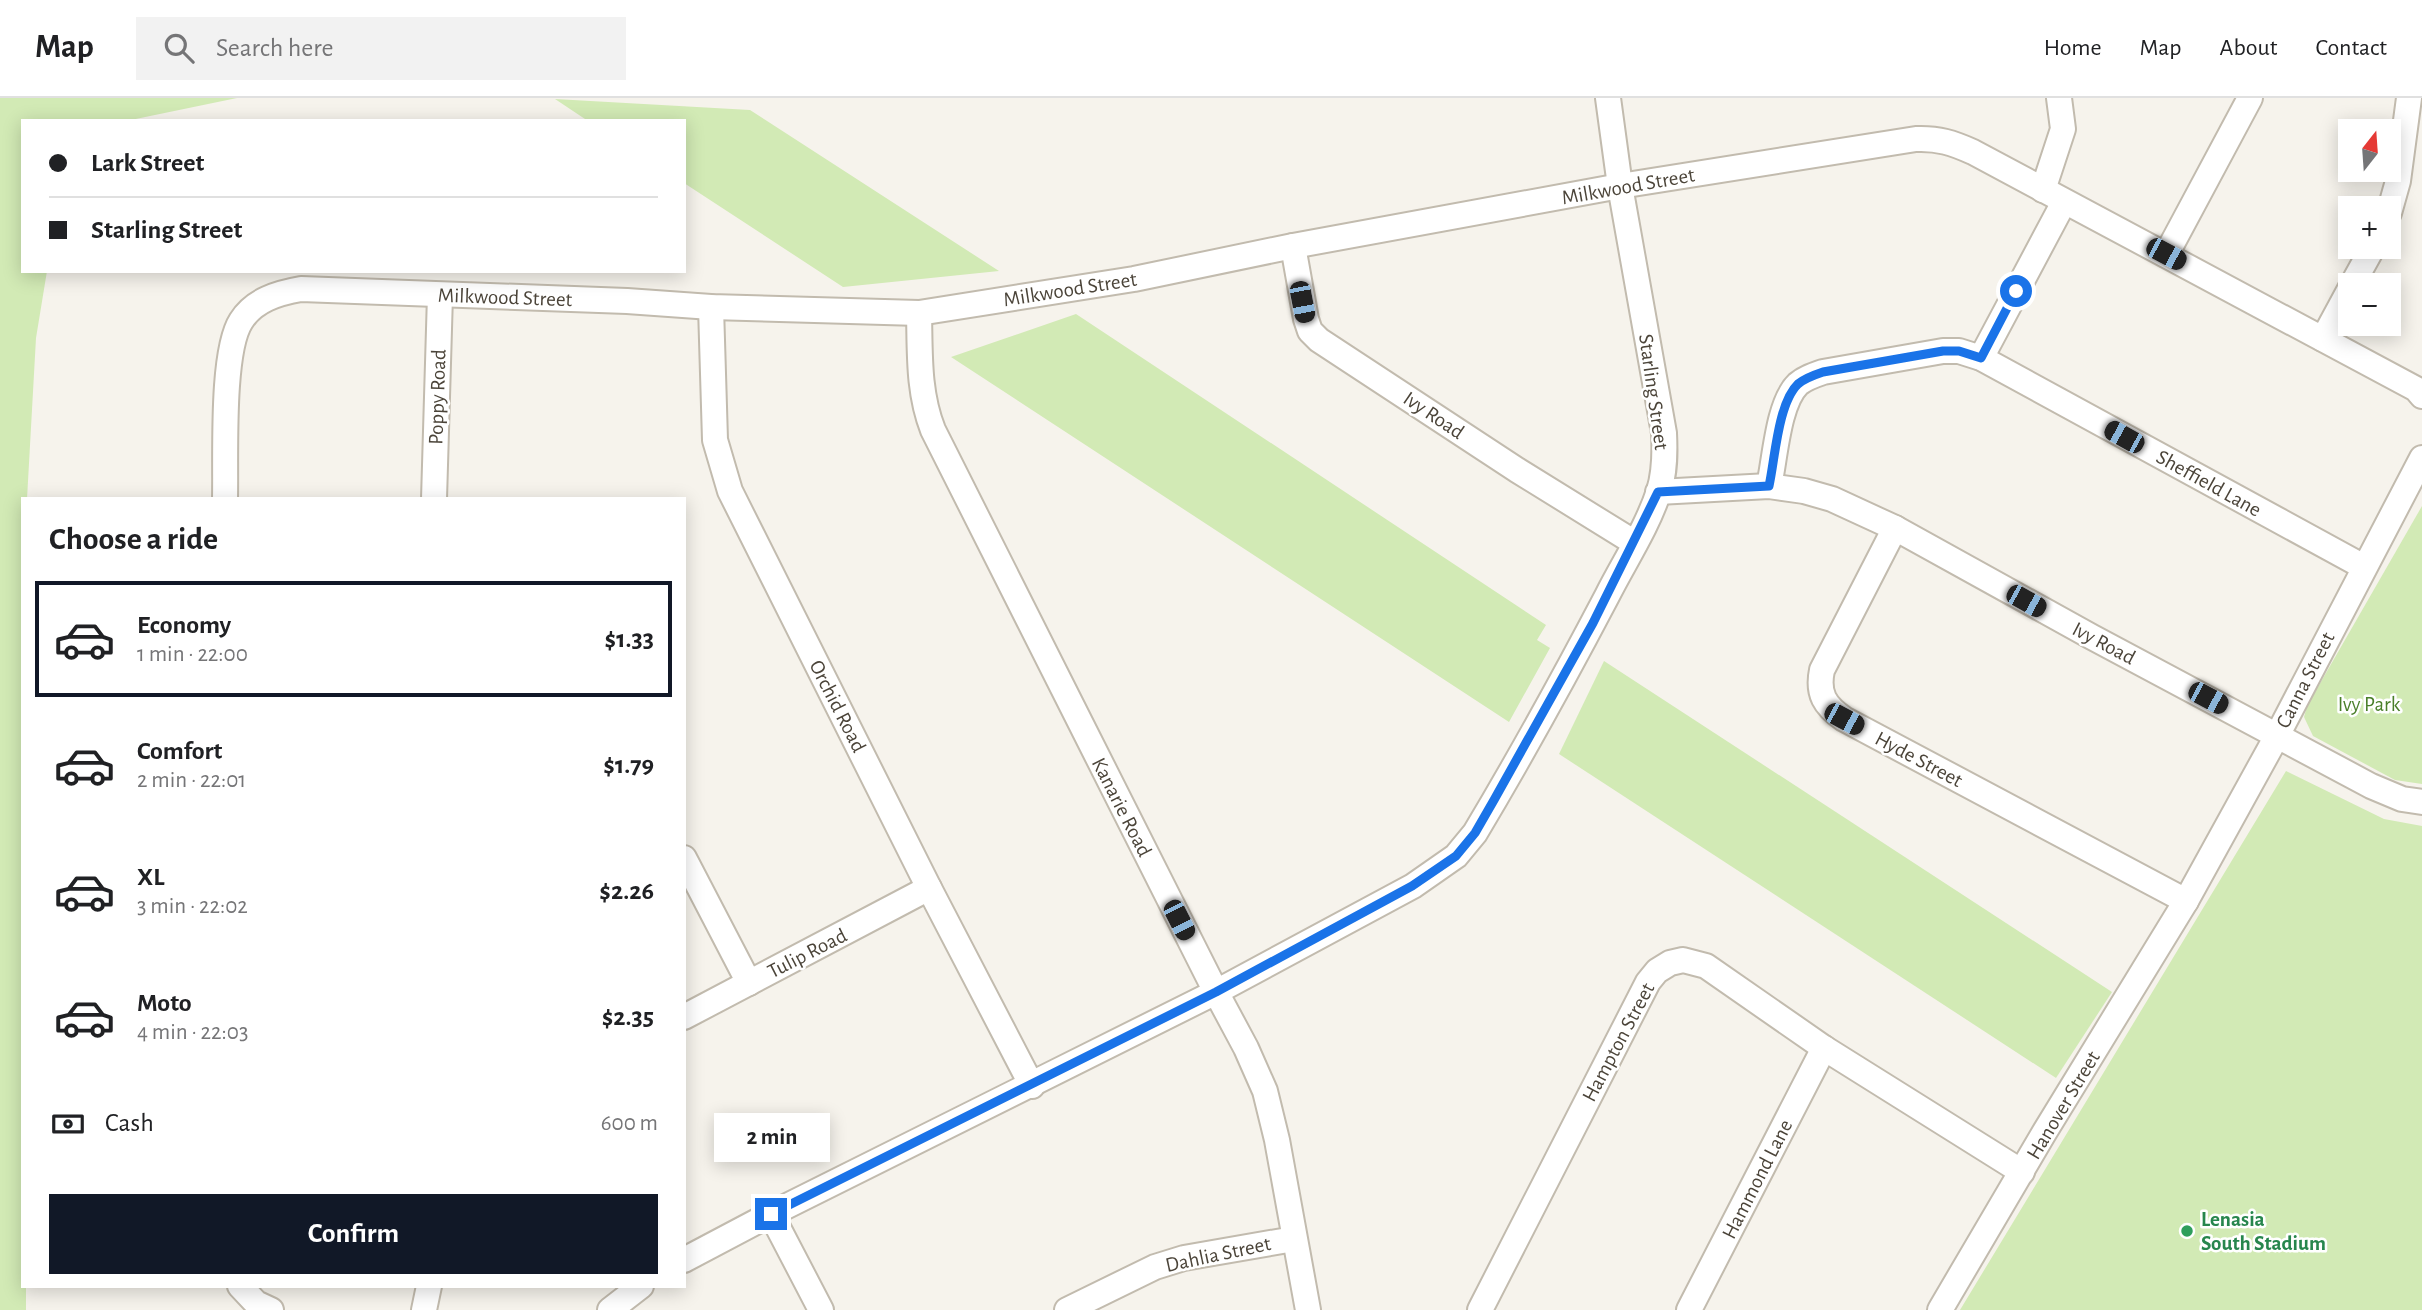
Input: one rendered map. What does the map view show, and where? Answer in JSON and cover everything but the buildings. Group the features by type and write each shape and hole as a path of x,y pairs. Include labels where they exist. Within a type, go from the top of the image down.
{"street":[{"name":"Starling Street","path":"686,1259 1216,992 1412,886 1456,856 1475,833 1635,543 1658,492 1665,455 1664,433 1620,186 1608,98"},
{"path":"1981,358 2054,196 2063,129 2059,98"},
{"path":"2166,254 2250,98"},
{"path":"2394,196 2409,98"},
{"name":"Milkwood Street","path":"226,497 230,352 234,335 241,320 252,308 282,292 301,289 919,313 1134,279 1293,246 1620,186 1933,138 1952,142 1973,152 2054,196"},
{"path":"2054,196 2416,389 2422,396"},
{"name":"Ivy Road","path":"1293,246 1306,319 1310,331 1319,340 1517,470 1635,543"},
{"name":"Poppy Road","path":"434,497 440,295"},
{"name":"Orchid Road","path":"711,307 715,440 730,491 929,888 1032,1086"},
{"path":"2323,339 2338,311"},
{"name":"Kanarie Road","path":"919,313 921,392 933,430 1246,1048 1265,1091 1277,1140 1308,1310"},
{"name":"Sheffield Lane","path":"1769,486 1784,412 1797,385 1810,377 1943,351 1959,351 1981,358 2364,567"},
{"name":"Canna Street","path":"2186,901 2278,734 2422,458"},
{"name":"Ivy Road","path":"1658,492 1769,486 1804,491 1832,499 1895,528 2371,786 2402,799 2422,802"},
{"name":"Hyde Street","path":"1895,528 1822,670 1819,685 1821,696 1832,711 2186,901"},
{"path":"686,862 749,983"},
{"name":"Tulip Road","path":"686,1016 929,888"},
{"name":"Hanover Street","path":"1940,1310 2186,901"},
{"name":"Hampton Street","path":"1480,1310 1648,982 1657,971 1670,963 1683,960 1706,966 1824,1048 2022,1172"},
{"name":"Hammond Lane","path":"1689,1310 1824,1048"},
{"path":"771,1214 821,1310"},
{"name":"Dahlia Street","path":"1068,1310 1155,1267 1184,1258 1294,1239"},
{"path":"242,1288 256,1303 271,1310"},
{"path":"424,1310 429,1288"},
{"path":"611,1310 638,1288"}],"green space":[{"path":"0,98 237,98 136,119 21,119 21,273 47,273 36,338 27,497 21,497 21,1288 26,1288 26,1310 0,1310"},
{"path":"555,99 750,110 999,271 843,287 686,184 686,119 585,119"},
{"path":"1076,314 1546,625 1537,640 1550,648 1509,722 951,357"},
{"name":"Ivy Park","path":"2422,506 2422,784 2395,780 2313,736 2304,717 2307,706"},
{"path":"1604,661 2112,992 2056,1078 1559,754"},
{"path":"2286,771 2384,819 2422,826 2422,1310 1960,1310"}],"place":[{"name":"Lenasia South Stadium","path":"2187,1231"}],"route":[{"path":"771,1214 1216,992 1412,886 1456,856 1475,833 1593,623 1658,492 1769,486 1784,412 1797,385 1823,372 1943,351 1959,351 1981,358 2016,291"}]}
